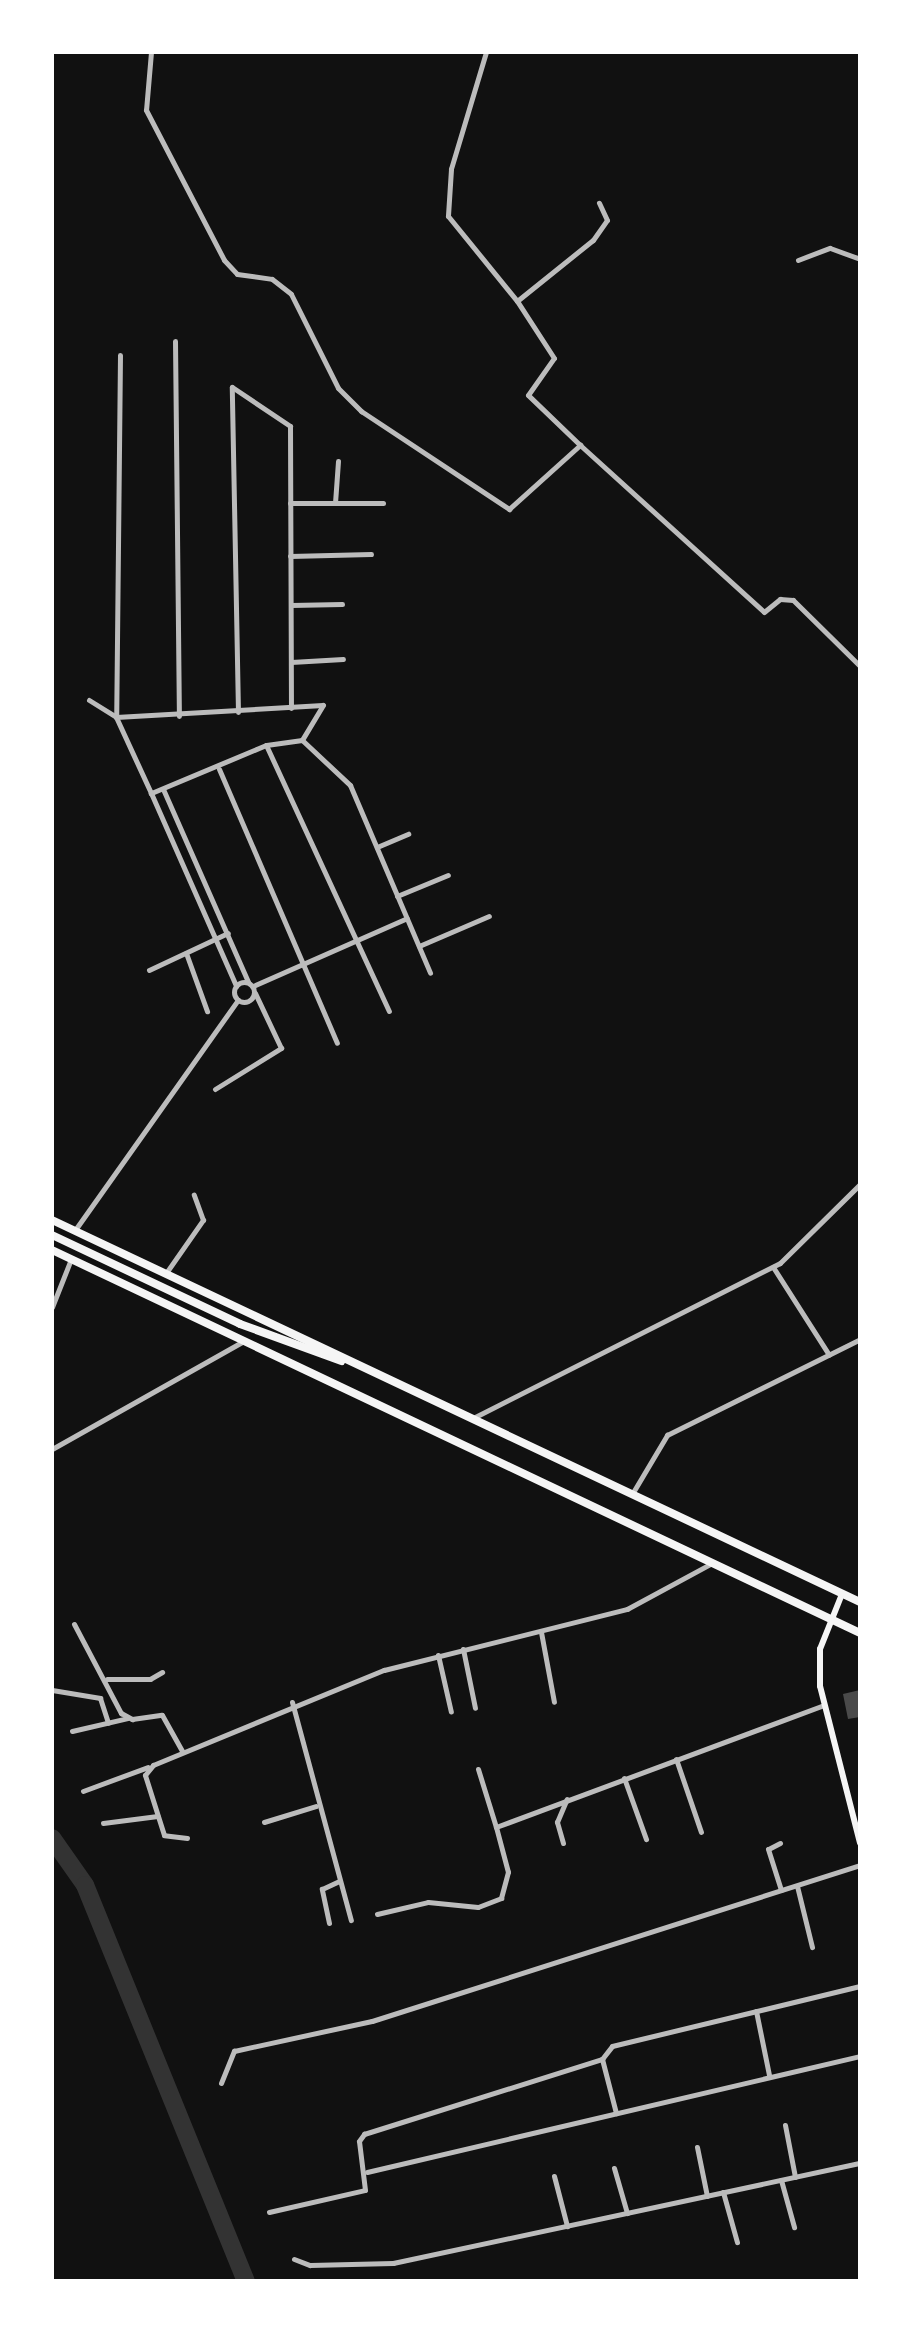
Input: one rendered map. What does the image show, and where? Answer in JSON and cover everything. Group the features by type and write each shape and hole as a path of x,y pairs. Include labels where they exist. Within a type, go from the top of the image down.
{"highway":[{"path":"52,1220 860,1602"},
{"path":"52,1235 240,1324 376,1374"},
{"path":"52,1250 860,1633"}],"main road":[{"path":"842,1594 830,1619 819,1666 824,1705 860,1843"}],"street":[{"path":"151,52 146,110 224,260 237,274 272,279 291,294 338,388 361,411 509,509 580,445"},
{"path":"486,52 446,200 460,235 517,301 554,358 528,395 764,612 780,599 793,600 860,666"},
{"path":"517,301 593,240 607,220 599,203"},
{"path":"798,260 830,248 860,259"},
{"path":"175,341 179,716"},
{"path":"120,355 116,717 216,939 236,986 238,1000"},
{"path":"238,712 232,387 290,426 291,708"},
{"path":"335,503 338,461"},
{"path":"290,503 383,503"},
{"path":"290,556 371,554"},
{"path":"291,605 342,604"},
{"path":"291,662 343,659"},
{"path":"89,700 116,717 179,716 323,705 302,740"},
{"path":"151,793 219,769 266,745 302,740"},
{"path":"302,740 350,785 430,973"},
{"path":"266,745 389,1011"},
{"path":"219,769 337,1043"},
{"path":"163,789 281,1048 215,1089"},
{"path":"377,847 408,834"},
{"path":"397,896 448,875"},
{"path":"419,946 489,916"},
{"path":"75,1230 238,1000 252,987 407,918"},
{"path":"149,970 228,933"},
{"path":"186,953 207,1011"},
{"path":"236,986 252,987"},
{"path":"473,1418 773,1267 860,1184"},
{"path":"166,1273 203,1220 194,1195"},
{"path":"52,1307 71,1259"},
{"path":"773,1267 829,1355"},
{"path":"632,1494 667,1435 860,1339"},
{"path":"52,1449 242,1342"},
{"path":"83,1791 131,1767 150,1767 292,1702 438,1655 627,1609 712,1563"},
{"path":"74,1624 128,1718"},
{"path":"541,1632 554,1702"},
{"path":"463,1649 475,1708"},
{"path":"438,1655 451,1712"},
{"path":"107,1679 150,1679 162,1672"},
{"path":"52,1690 100,1698 108,1723"},
{"path":"292,1702 316,1806 351,1920"},
{"path":"496,1827 824,1705"},
{"path":"72,1731 128,1718 162,1715 182,1751"},
{"path":"676,1759 701,1832"},
{"path":"150,1767 164,1835 187,1838"},
{"path":"377,1914 428,1902 478,1907 501,1898 508,1872 478,1769"},
{"path":"624,1778 646,1839"},
{"path":"563,1843 557,1822 567,1799"},
{"path":"264,1822 316,1806"},
{"path":"103,1823 158,1816"},
{"path":"780,1843 768,1849 781,1890"},
{"path":"221,2083 234,2051 372,2021 860,1865"},
{"path":"329,1923 322,1889 339,1881"},
{"path":"797,1886 812,1947"},
{"path":"269,2212 361,2193 367,2172 359,2141 364,2134 602,2059 612,2046 860,1986"},
{"path":"756,2011 769,2075"},
{"path":"367,2172 860,2056"},
{"path":"602,2059 616,2113"},
{"path":"785,2125 795,2177"},
{"path":"697,2147 707,2196"},
{"path":"294,2259 310,2265 393,2263 860,2163"},
{"path":"614,2168 627,2213"},
{"path":"554,2176 567,2226"},
{"path":"781,2180 794,2227"},
{"path":"723,2192 737,2242"}],"building":[{"path":"860,1690 860,1717 848,1719 843,1694"}],"waterway":[{"path":"52,1838 85,1885 246,2281"}]}
